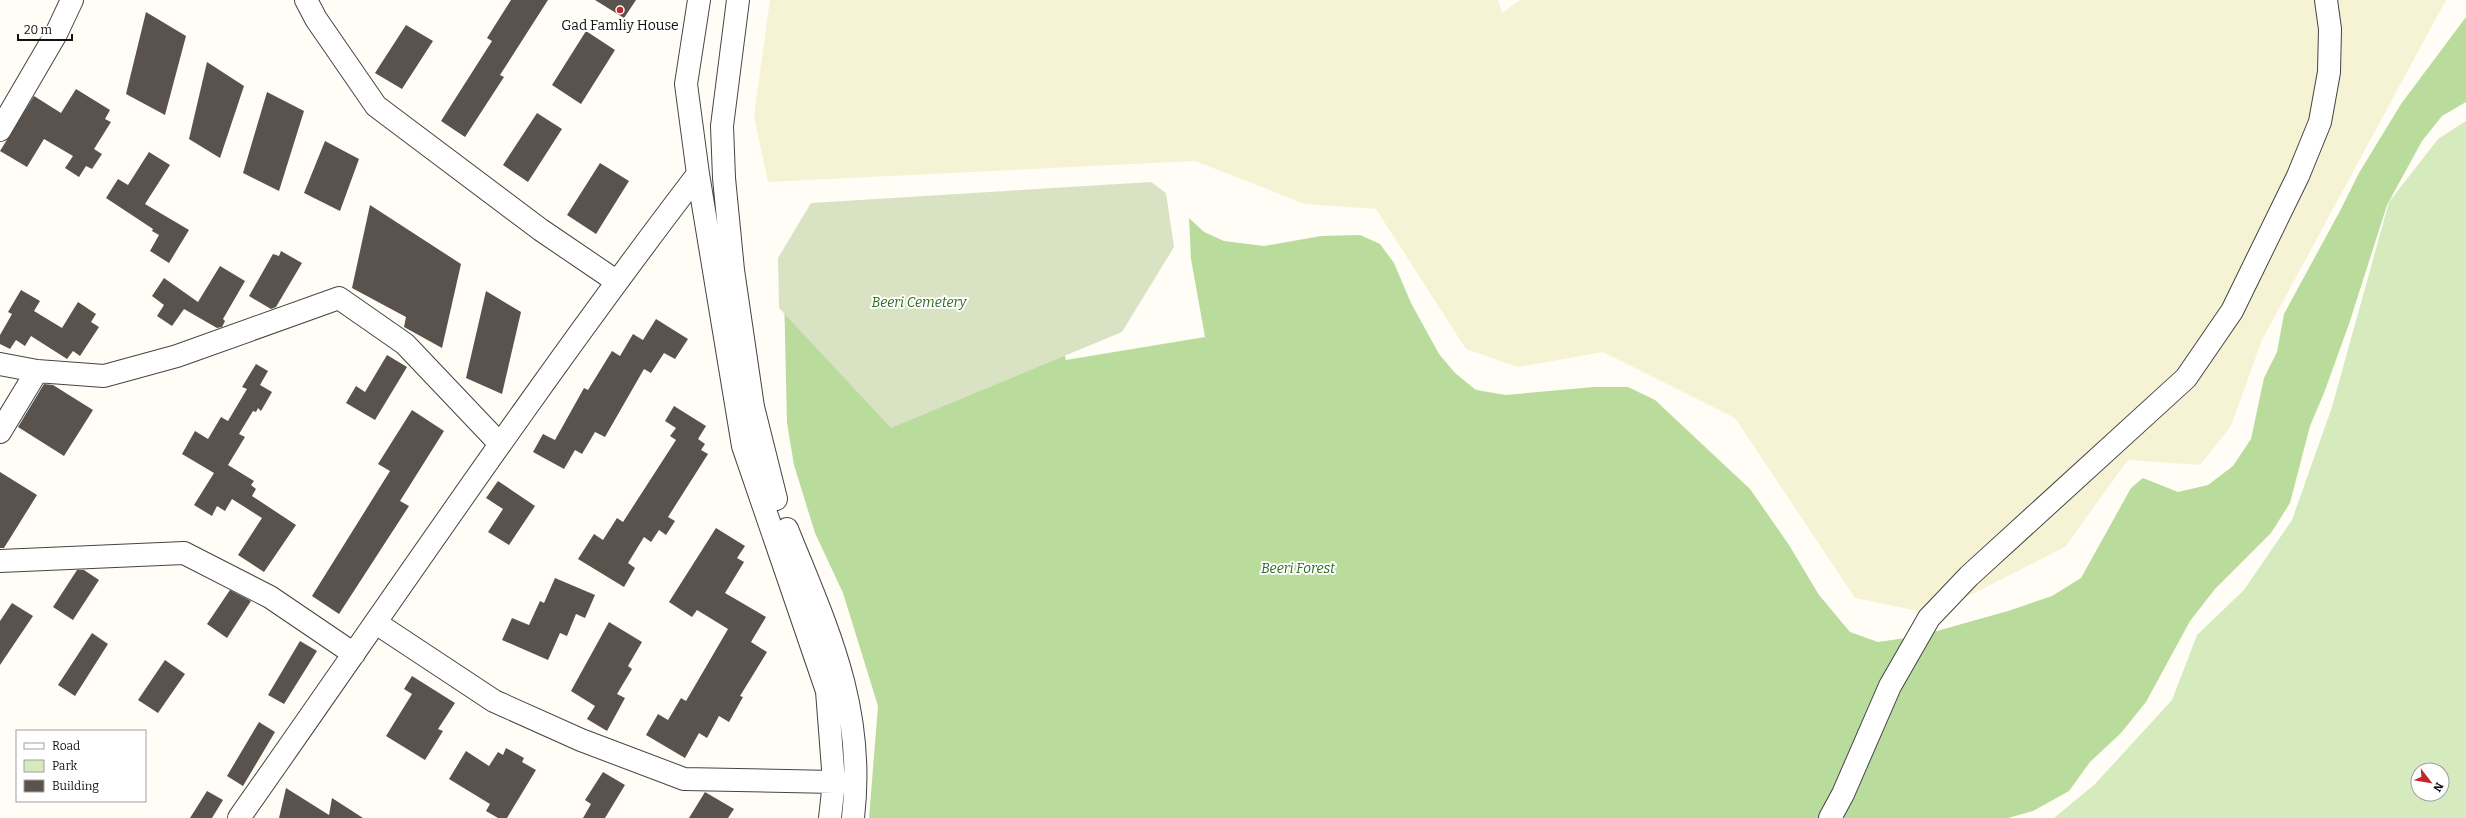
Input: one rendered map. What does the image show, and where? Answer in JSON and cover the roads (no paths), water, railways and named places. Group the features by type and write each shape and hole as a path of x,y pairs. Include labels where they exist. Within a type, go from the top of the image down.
{"street":[{"path":"0,130 56,34 72,0"},
{"path":"306,0 316,19 376,106 540,230 616,281"},
{"path":"699,0 686,84 698,174 743,446 827,691 834,782 830,818"},
{"path":"738,0 722,126 724,178 733,270 751,400 781,514 828,629 845,681 851,707 857,762 853,818"},
{"path":"1830,818 1843,794 1890,686 1929,618 1969,576 2186,378 2232,311 2298,176 2320,122 2329,72 2330,29 2326,0"},
{"path":"239,818 500,444 616,281 698,174"},
{"path":"0,364 38,371 104,376 177,356 339,298 405,344 500,444"},
{"path":"0,432 38,371"},
{"path":"0,561 184,553 270,597 354,654"},
{"path":"376,622 494,701 581,740 684,779 834,782"}],"place":[{"name":"Gad Famliy House","path":"620,10"}],"park label":[{"name":"Beeri Cemetery","path":"919,302"},
{"name":"Beeri Forest","path":"1298,568"}]}
